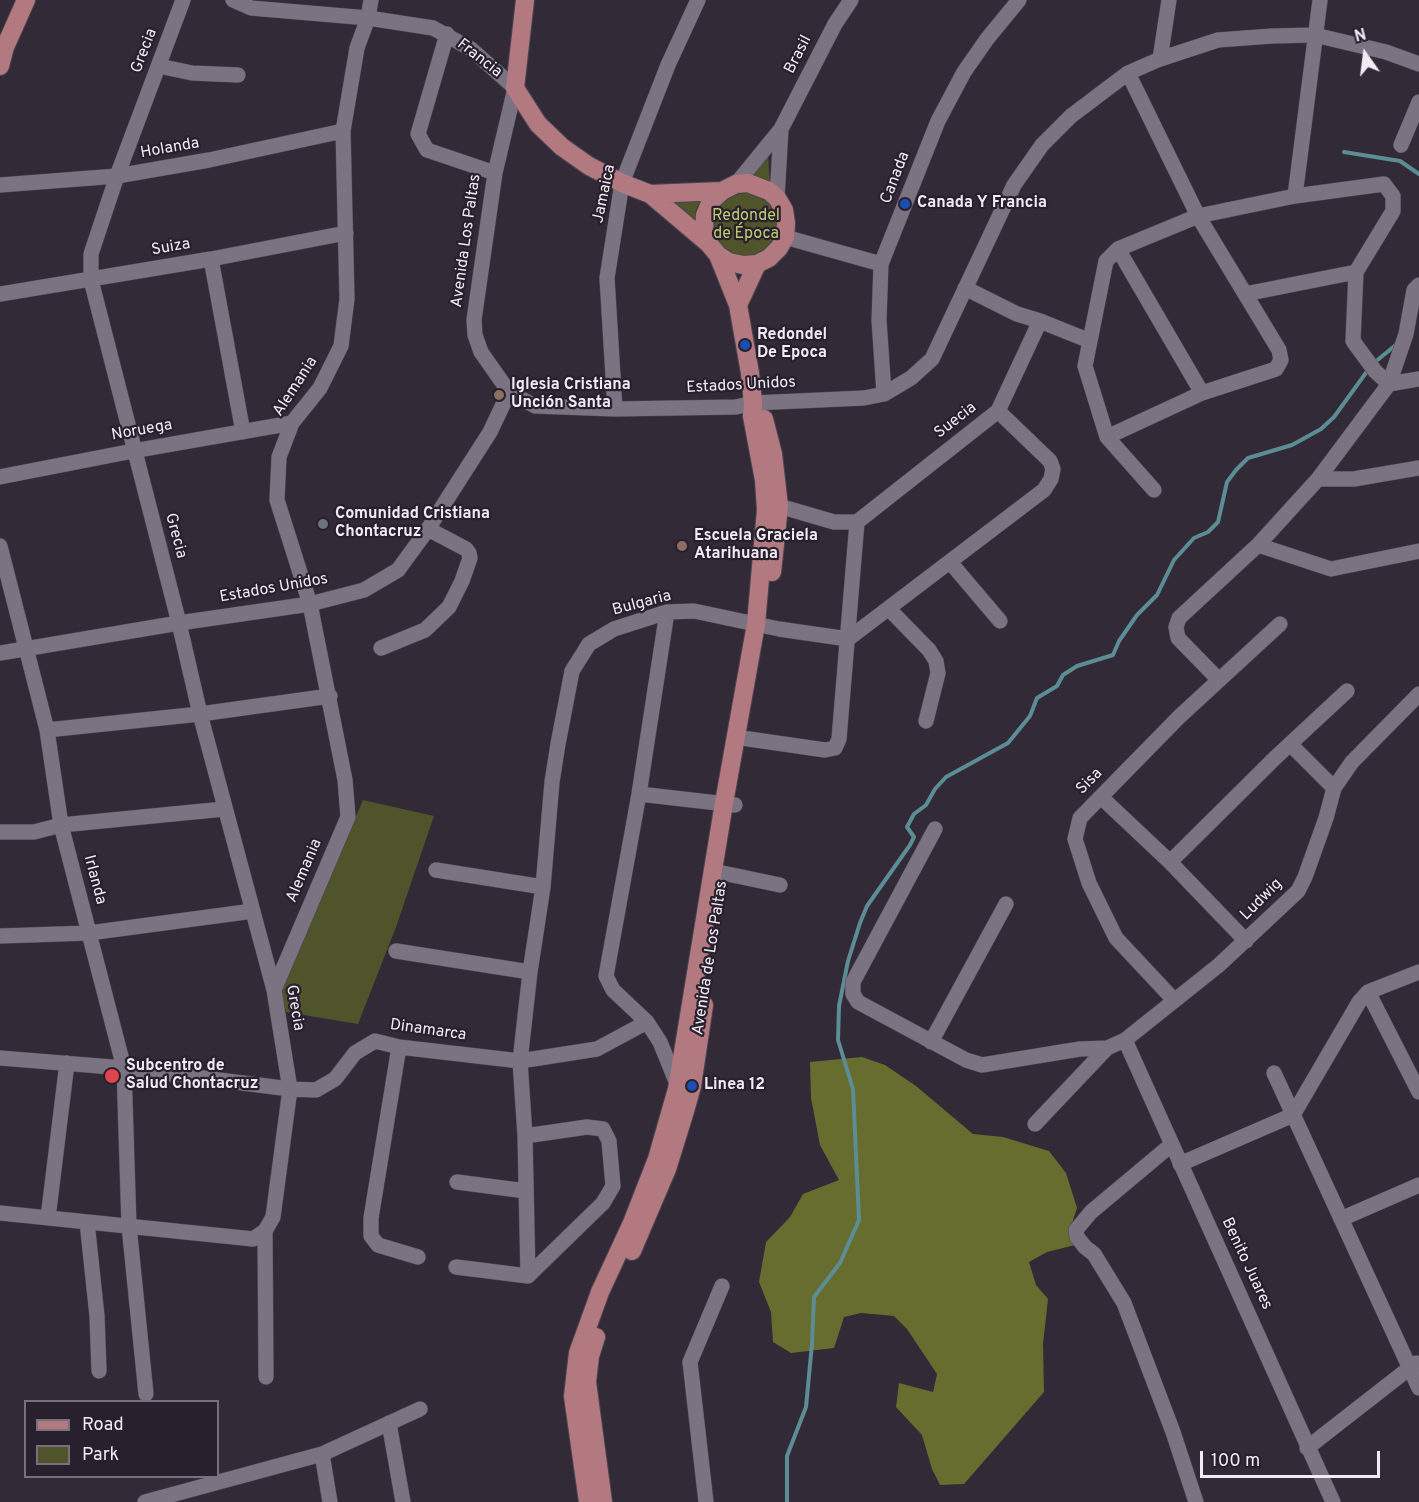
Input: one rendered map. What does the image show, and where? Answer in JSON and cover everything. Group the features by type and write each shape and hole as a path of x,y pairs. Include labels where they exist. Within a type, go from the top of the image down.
{"main road":[{"path":"0,66 3,46 26,0"},
{"path":"515,88 525,0"},
{"name":"Francia","path":"515,88 538,124 562,147 589,166 650,194 713,249"},
{"path":"747,183 769,191 777,198 785,217 785,237 774,253 757,264 743,265 729,262 713,249 704,230 705,215 711,201 729,188 747,183"},
{"name":"Francia","path":"650,194 729,188"},
{"name":"Avenida de Los Paltas","path":"713,249 738,305 753,403 752,416 764,480 766,510 762,625"},
{"path":"738,305 757,264"},
{"name":"Avenida de Los Paltas","path":"603,1502 587,1382 590,1356 610,1298 645,1226 667,1169 683,1091 729,804 762,625 779,506 773,454 762,414 753,403"},
{"name":"Avenida de Los Paltas","path":"588,1502 573,1396 578,1353 600,1292 632,1223 683,1091"}],"street":[{"name":"Grecia","path":"183,0 117,176 91,254 91,280 200,714 274,990 290,1089 273,1217 264,1231"},
{"name":"Francia","path":"233,0 251,8 368,18 433,28 471,49 515,88"},
{"name":"Alemania","path":"274,990 348,817 345,780 310,604 277,500 279,457 292,423 320,388 341,346 348,299 343,131 357,48 368,18 370,0"},
{"name":"Jamaica","path":"615,409 607,278 622,183 668,65 698,0"},
{"name":"Brasil","path":"729,188 782,129 835,24 851,0"},
{"name":"Canada","path":"884,394 879,320 882,264 938,121 964,72 1019,0"},
{"path":"1160,59 1169,0"},
{"path":"1295,196 1320,0"},
{"path":"447,34 418,134 427,150 495,172"},
{"name":"Estados Unidos","path":"0,653 310,604 364,590 398,570 428,529 490,432 509,392 534,406 615,409 736,407 753,403 864,398 884,394 911,378 932,359 1014,185 1042,145 1071,116 1128,73 1160,59 1218,40 1315,35 1386,52 1419,64"},
{"path":"159,66 192,73 238,75"},
{"path":"1107,437 1202,393 1276,369 1281,360 1279,350 1198,216 1128,73"},
{"name":"Avenida Los Paltas","path":"509,392 481,352 475,328 495,172 515,88"},
{"path":"1401,144 1419,102"},
{"name":"Brasil","path":"777,198 782,129"},
{"name":"Holanda","path":"0,185 117,176 209,160 343,131"},
{"path":"1154,490 1107,437 1085,366 1106,261 1118,249 1198,216 1295,196 1383,184 1394,196 1393,212 1356,272 1353,341 1375,371 1389,384"},
{"name":"Suiza","path":"0,294 211,259 346,233"},
{"path":"785,237 882,264"},
{"path":"1118,249 1202,393"},
{"path":"211,259 243,432"},
{"path":"1245,294 1356,272"},
{"path":"1219,680 1178,638 1176,627 1179,618 1258,545 1318,479 1389,384 1406,334 1414,290 1419,285"},
{"path":"965,288 1017,314 1090,341"},
{"name":"Suecia","path":"857,522 998,411 1040,321"},
{"path":"1389,384 1419,379"},
{"path":"848,639 1044,490 1051,479 1053,469 1050,461 998,411"},
{"name":"Noruega","path":"0,477 292,423"},
{"path":"1318,479 1354,479 1419,468"},
{"path":"741,738 825,750 835,748 839,739 857,522 834,522 779,506"},
{"path":"381,648 425,630 449,607 462,581 470,558 469,553 466,549 428,529"},
{"path":"1258,545 1331,569 1419,551"},
{"name":"Irlanda","path":"0,546 47,730 61,825 124,1068 129,1226 146,1394"},
{"path":"950,562 1000,621"},
{"path":"889,609 929,650 936,661 938,673 926,721"},
{"name":"Bulgaria","path":"528,1276 525,1137 520,1061 543,887 552,782 572,671 589,644 614,629 667,612 694,611 848,639"},
{"path":"667,612 639,794 606,976 613,990 647,1022 660,1042 683,1091"},
{"name":"Sisa","path":"1174,1000 1116,939 1089,883 1075,839 1080,818 1219,680 1280,624"},
{"path":"1170,862 1347,691"},
{"name":"Ludwig","path":"1107,1048 1125,1041 1219,965 1298,891 1326,818 1334,788 1352,762 1419,694"},
{"path":"47,730 200,714 330,696"},
{"path":"1291,745 1334,788"},
{"path":"639,794 729,804"},
{"path":"1101,797 1170,862 1246,941"},
{"path":"0,832 34,832 61,825 225,809"},
{"path":"934,830 853,982 853,994 858,1002 966,1060 982,1065 1080,1049 1107,1048"},
{"path":"436,870 543,887"},
{"path":"719,872 780,885"},
{"path":"931,1042 1006,904"},
{"path":"0,936 89,933 253,911"},
{"path":"396,951 530,972"},
{"path":"1180,1164 1293,1115 1359,1002 1368,992 1419,972"},
{"path":"1368,992 1419,1092"},
{"name":"Dinamarca","path":"0,1058 124,1068 290,1089 316,1090 335,1079 355,1053 375,1041 399,1047 520,1061 597,1049 647,1022"},
{"name":"Benito Juares","path":"1125,1041 1333,1502"},
{"path":"399,1047 370,1236 378,1245 418,1257"},
{"path":"1035,1124 1107,1048"},
{"path":"48,1218 67,1063"},
{"path":"1274,1073 1341,1219 1414,1364 1419,1388"},
{"path":"456,1267 528,1276 603,1203 613,1186 609,1142 603,1129 587,1127 525,1137"},
{"path":"1172,1144 1091,1212 1076,1230 1077,1237 1094,1254 1124,1303 1173,1432 1196,1502"},
{"path":"457,1182 526,1191"},
{"path":"1341,1219 1419,1185"},
{"path":"0,1213 253,1239 264,1231"},
{"path":"87,1222 97,1316 99,1371"},
{"path":"264,1231 266,1377"},
{"path":"706,1502 690,1362 722,1286"},
{"path":"1307,1448 1414,1364"},
{"path":"148,1502 322,1454 420,1409"},
{"path":"388,1423 403,1502"},
{"path":"322,1454 330,1502"}],"green space":[{"path":"768,154 770,184 764,179 746,178"},
{"name":"Redondel de Época","path":"740,193 752,193 769,202 776,213 778,225 776,237 769,248 752,257 740,257 728,252 719,243 714,231 714,219 719,207 728,198"},
{"path":"707,196 698,205 695,213 696,227 669,201"},
{"path":"363,800 434,816 396,927 358,1024 286,1012 280,990"},
{"path":"862,1057 885,1065 916,1086 973,1134 1003,1137 1049,1151 1066,1173 1077,1208 1071,1226 1075,1245 1047,1252 1029,1262 1036,1285 1048,1299 1043,1344 1044,1392 964,1484 940,1485 932,1469 922,1435 896,1407 899,1383 933,1392 937,1374 907,1329 894,1316 861,1313 844,1317 834,1348 791,1353 773,1342 771,1312 759,1282 766,1242 790,1217 803,1194 839,1180 820,1145 811,1098 810,1062"}],"waterway":[{"path":"1344,152 1400,161 1419,174"},
{"path":"1375,362 1397,344"},
{"path":"787,1502 787,1456 806,1407 814,1297 840,1263 859,1220 853,1089 838,1040 839,1006 848,961 867,906 914,837 907,827 914,814 926,805 935,789 946,777 1008,743 1030,716 1037,698 1057,686 1063,675 1077,666 1113,655 1119,641 1137,615 1157,595 1174,560 1194,538 1208,532 1218,522 1227,482 1236,470 1248,458 1292,445 1321,429 1334,417 1368,370"}],"place":[{"name":"Canada Y Francia","path":"905,204"},
{"name":"Redondel De Epoca","path":"745,345"},
{"name":"Iglesia Cristiana Unción Santa","path":"499,395"},
{"name":"Comunidad Cristiana Chontacruz","path":"323,524"},
{"name":"Escuela Graciela Atarihuana","path":"682,546"},
{"name":"Subcentro de Salud Chontacruz","path":"112,1076"},
{"name":"Linea 12","path":"692,1086"}]}
